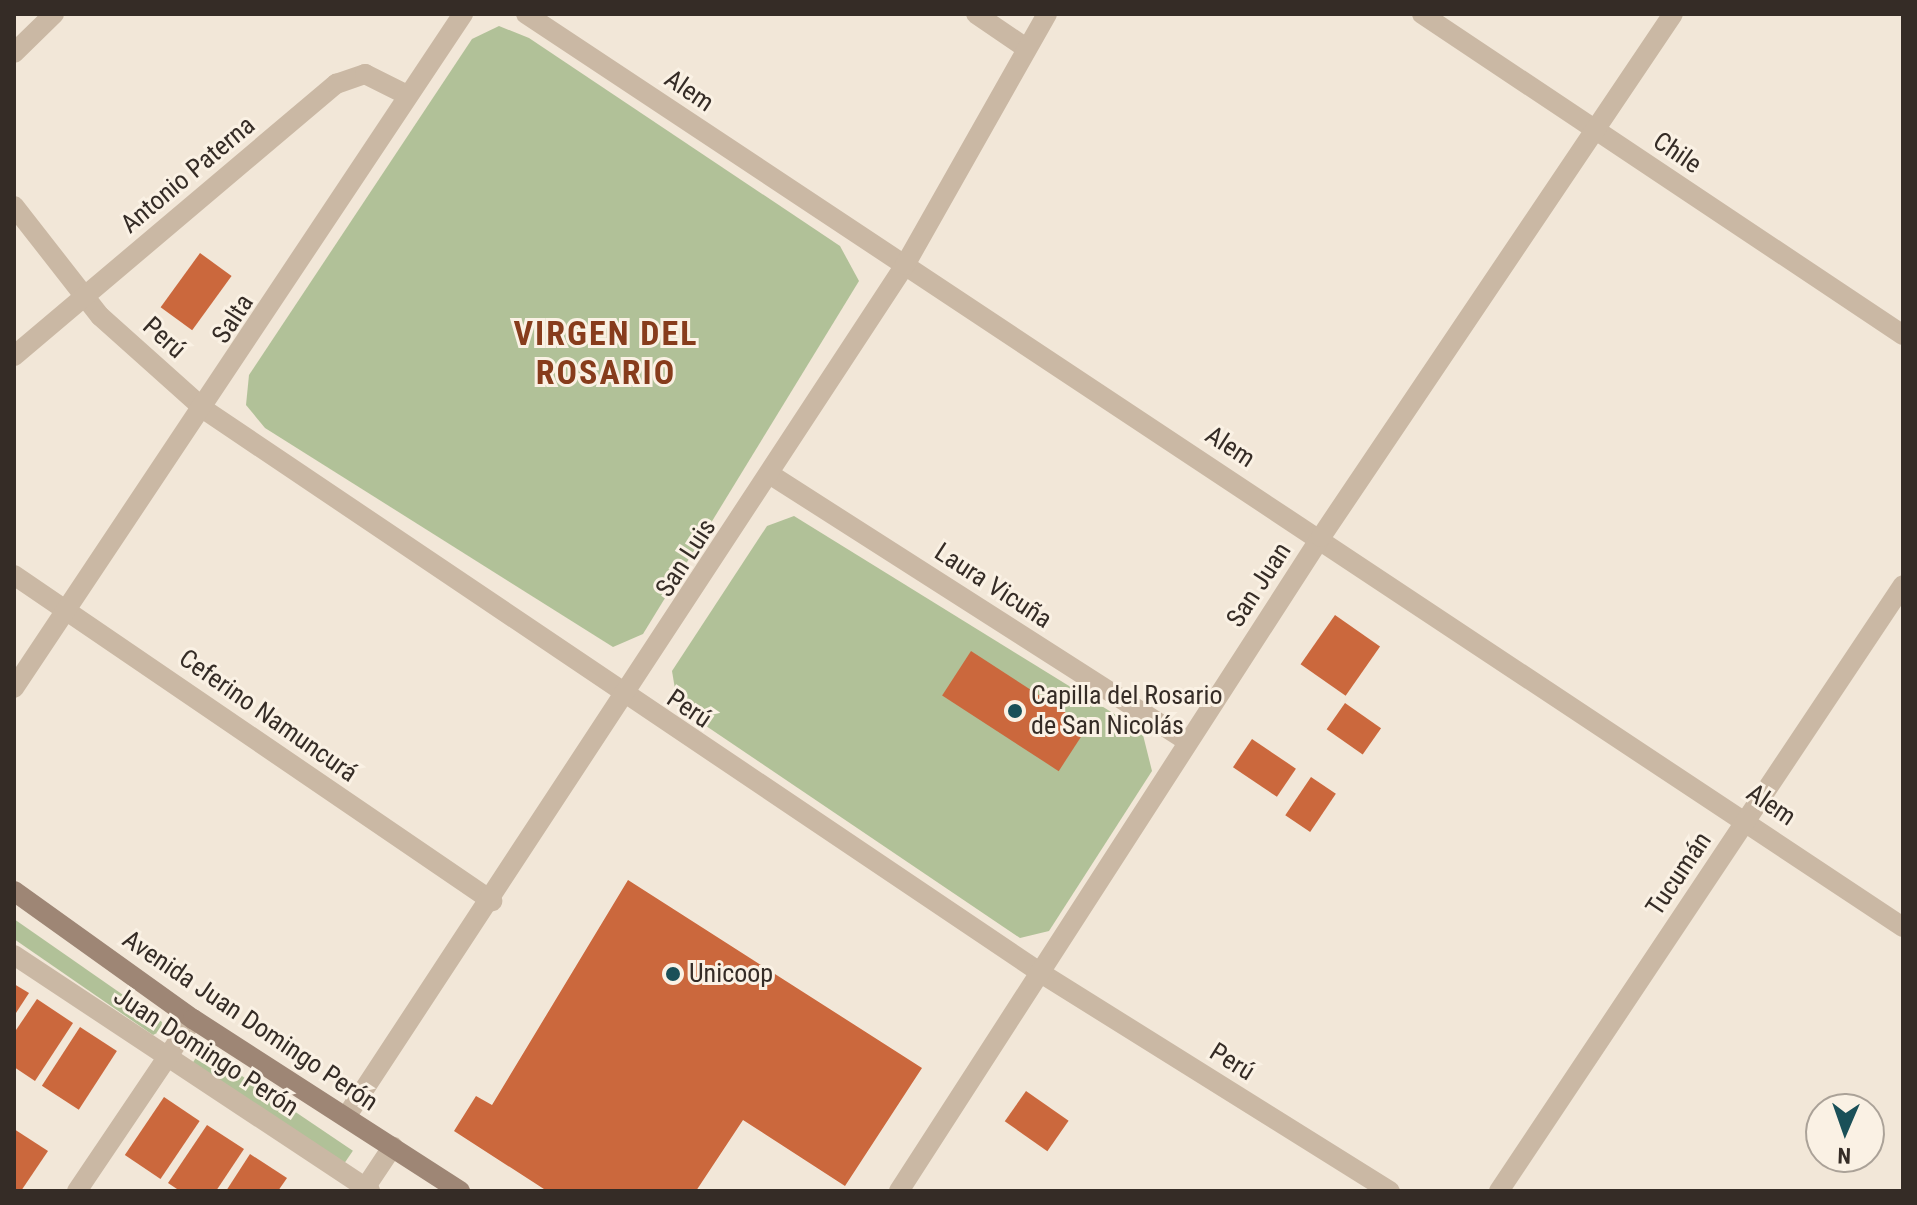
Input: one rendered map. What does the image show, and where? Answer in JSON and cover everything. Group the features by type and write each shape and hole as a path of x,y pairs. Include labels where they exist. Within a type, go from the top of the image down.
{"main road":[{"name":"Avenida Juan Domingo Perón","path":"14,891 193,1019 460,1191"}],"street":[{"path":"14,53 54,14"},
{"name":"Salta","path":"14,688 205,410 407,95 463,14"},
{"name":"Alem","path":"526,14 1321,537 1903,927"},
{"path":"976,14 1026,48"},
{"name":"San Luis","path":"346,1117 492,901 905,265 1047,14"},
{"name":"Chile","path":"1422,14 1903,335"},
{"name":"San Juan","path":"899,1191 1044,975 1187,741 1321,537 1673,14"},
{"name":"Antonio Paterna","path":"14,356 336,84 365,74 407,95"},
{"name":"Perú","path":"14,206 85,294 205,410 588,664 625,698 1044,975 1390,1191"},
{"name":"Laura Vicuña","path":"771,475 1187,741"},
{"name":"Ceferino Namuncurá","path":"14,575 67,608 492,901"},
{"name":"Tucumán","path":"1499,1191 1903,585"},
{"name":"Juan Domingo Perón","path":"14,955 368,1189"},
{"path":"77,1191 193,1019"},
{"path":"368,1189 393,1146"}],"green space":[{"path":"499,26 529,38 840,246 859,281 643,634 613,647 265,428 246,405 249,375 472,39"},
{"path":"794,516 1142,731 1152,771 1049,931 1020,938 678,707 672,671 767,526"},
{"path":"14,919 162,1022 161,1031 153,1035 14,939"},
{"path":"202,1049 353,1151 343,1165 192,1063"}],"building":[{"path":"200,253 232,276 192,330 161,307"},
{"path":"1335,615 1380,647 1346,696 1301,664"},
{"name":"Capilla del Rosario de San Nicolás","path":"971,651 1088,727 1059,771 942,695"},
{"path":"1345,703 1381,728 1363,754 1327,729"},
{"path":"1252,739 1296,769 1277,797 1233,767"},
{"path":"1311,777 1336,794 1310,832 1285,815"},
{"name":"Unicoop","path":"628,880 922,1068 845,1186 743,1120 696,1191 547,1191 454,1131 476,1096 492,1105"},
{"path":"14,984 29,993 14,1016"},
{"path":"37,999 73,1023 35,1081 14,1067 14,1033"},
{"path":"80,1027 117,1051 79,1110 42,1086"},
{"path":"1026,1091 1069,1121 1047,1151 1005,1121"},
{"path":"164,1097 200,1121 161,1179 125,1155"},
{"path":"207,1125 244,1149 216,1191 180,1191 168,1183"},
{"path":"14,1129 48,1151 21,1191 14,1191"},
{"path":"250,1154 287,1178 278,1191 226,1191"}],"place":[{"name":"Capilla del Rosario de San Nicolás","path":"1015,711"},
{"name":"Unicoop","path":"673,974"}],"district":[{"name":"VIRGEN DEL ROSARIO","path":"606,352"}]}
